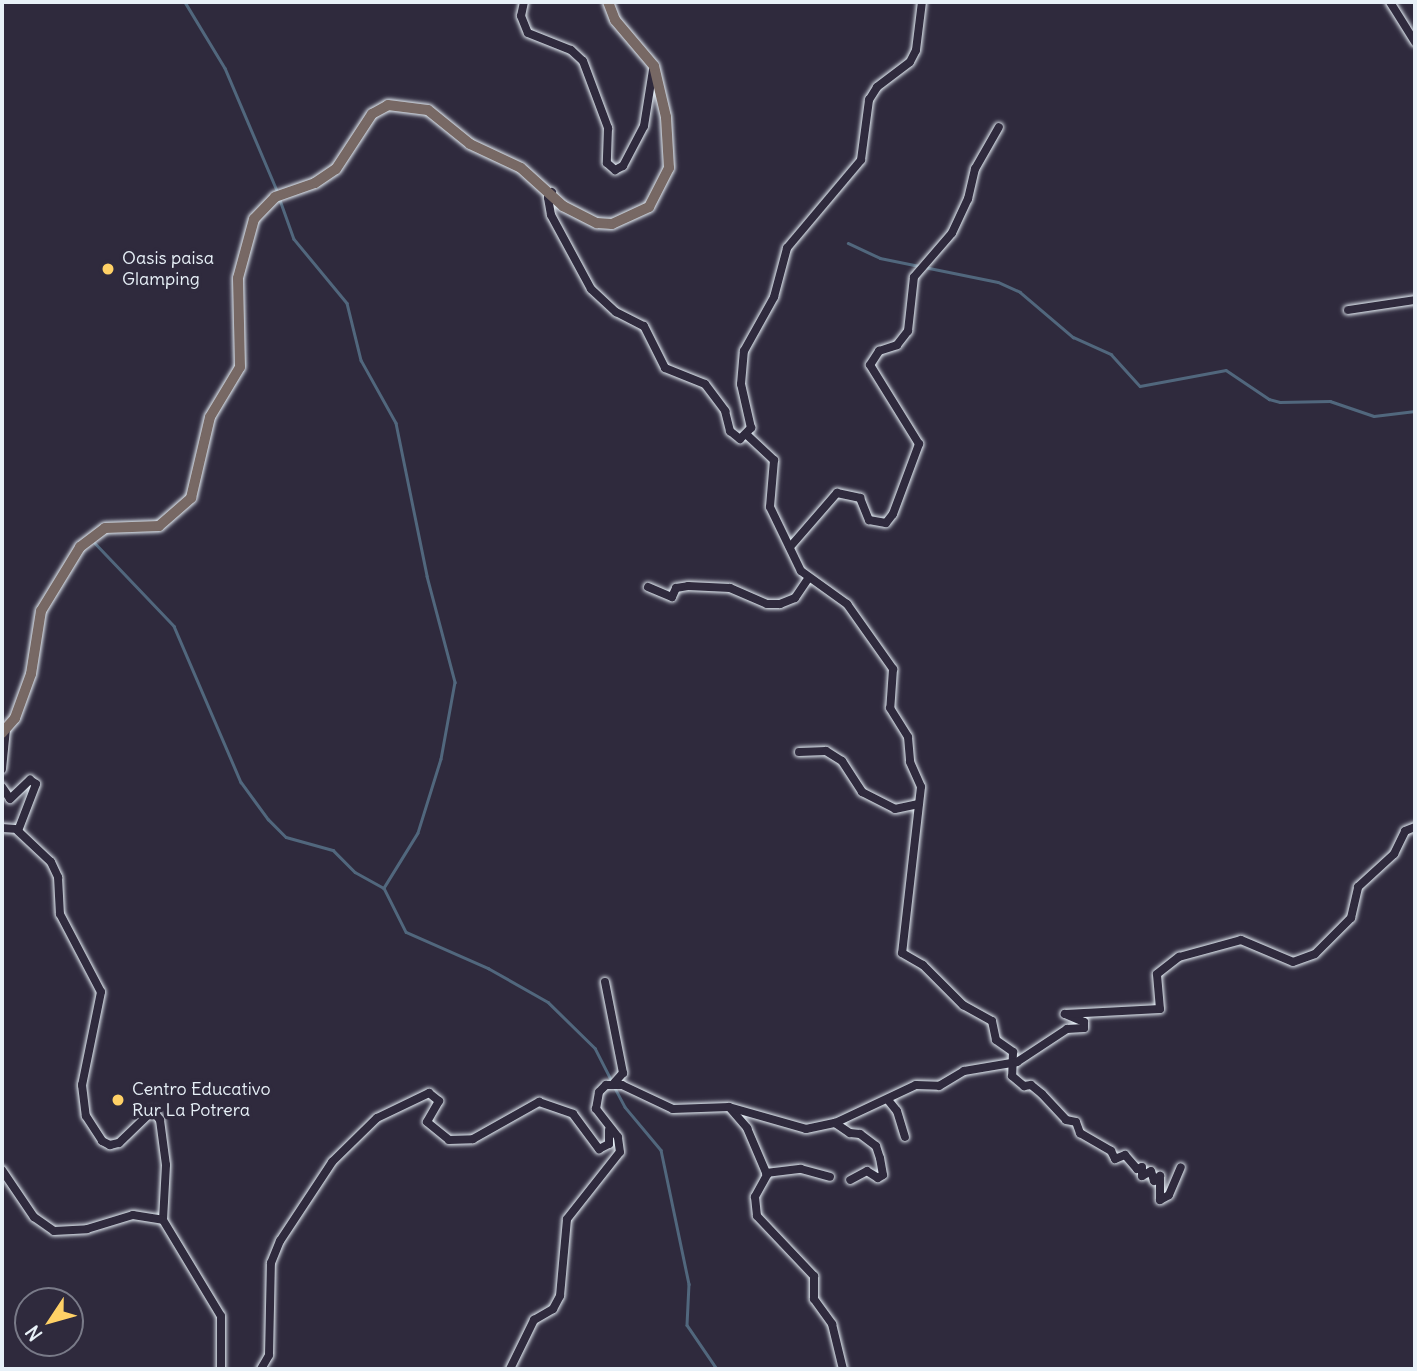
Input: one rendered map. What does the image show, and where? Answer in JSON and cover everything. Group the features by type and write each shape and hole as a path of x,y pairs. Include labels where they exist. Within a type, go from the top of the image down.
{"main road":[{"path":"4,731 15,718 31,674 41,611 80,547 105,528 159,526 191,498 210,417 240,367 237,287 246,238 261,208 279,195 326,177 343,160 363,123 388,105 428,110 470,144 522,168 552,192 563,206 597,223 612,224 649,207 667,174 671,146 654,66 615,20 608,2"}],"street":[{"path":"524,2 521,16 528,33 571,50 583,61 608,128 607,163 615,170 623,166 644,126 654,66"},
{"path":"747,435 751,428 740,365 744,351 774,298 787,248 861,160 869,100 877,87 910,62 916,50 922,2"},
{"path":"1390,2 1415,42"},
{"path":"790,547 837,493 860,498 869,520 886,523 893,514 919,444 870,365 879,351 897,345 908,331 914,276 952,233 968,199 975,169 999,127"},
{"path":"552,192 548,198 551,215 590,289 615,312 644,326 666,368 705,384 725,411 734,436 747,435 774,460 770,507 808,579 847,604 893,669 890,708 908,737 910,762 922,787 906,930 900,950 923,965 963,1006 992,1021 996,1040 1013,1052 1012,1076 1042,1094 1066,1120 1076,1122 1080,1133 1111,1151 1115,1159 1125,1155 1138,1169 1142,1167 1142,1176 1151,1171 1154,1181 1160,1176 1160,1200 1169,1195 1181,1167"},
{"path":"1348,310 1415,300"},
{"path":"648,587 672,597 676,588 688,586 730,588 767,604 780,604 795,598 808,579"},
{"path":"2,769 4,731"},
{"path":"799,752 826,751 842,761 862,792 895,809 918,804"},
{"path":"2,787 10,799 30,780 36,784 18,829"},
{"path":"610,1084 673,1109 729,1107 806,1129 835,1123 916,1085 939,1086 964,1071 1012,1063 1067,1030 1084,1028 1084,1022 1065,1014 1160,1009 1157,974 1179,957 1241,940 1293,962 1315,954 1351,918 1358,887 1394,854 1405,831 1415,827"},
{"path":"2,828 18,829 51,862 58,877 60,914 101,992 82,1086 86,1116 102,1141 110,1145 119,1143 149,1114 157,1114 164,1132 163,1220 221,1316 221,1369"},
{"path":"510,1369 534,1320 559,1300 567,1219 620,1152 618,1137 609,1130 596,1109 599,1091 623,1073 605,982"},
{"path":"261,1369 269,1355 271,1263 280,1241 331,1162 377,1118 429,1093 439,1101 427,1122 449,1140 472,1139 539,1102 573,1114 599,1149 609,1144 609,1130"},
{"path":"888,1100 897,1111 900,1133 905,1137"},
{"path":"729,1107 747,1128 766,1173 755,1197 757,1216 814,1276 814,1299 832,1324 843,1369"},
{"path":"835,1123 850,1133 860,1134 876,1146 880,1158 883,1175 878,1178 867,1171 850,1180"},
{"path":"766,1173 801,1169 830,1177"},
{"path":"2,1170 34,1217 54,1231 87,1229 133,1215 163,1220"}],"waterway":[{"path":"185,2 225,68 278,193"},
{"path":"280,200 294,239 347,303 361,360 396,423 427,576 455,682 441,759 418,833 384,888"},
{"path":"848,243 880,258 998,282 1020,292 1073,337 1111,354 1140,386 1226,370 1269,399 1280,402 1330,401 1374,416 1415,411"},
{"path":"95,543 174,626 241,782 268,819 286,837 333,850 355,872 384,888 406,932 488,968 548,1002 595,1048 612,1082"},
{"path":"615,1088 625,1107 661,1150 689,1284 687,1325 717,1369"}],"place":[{"name":"Oasis paisa Glamping","path":"108,269"},
{"name":"Centro Educativo Rur La Potrera","path":"118,1100"}]}
